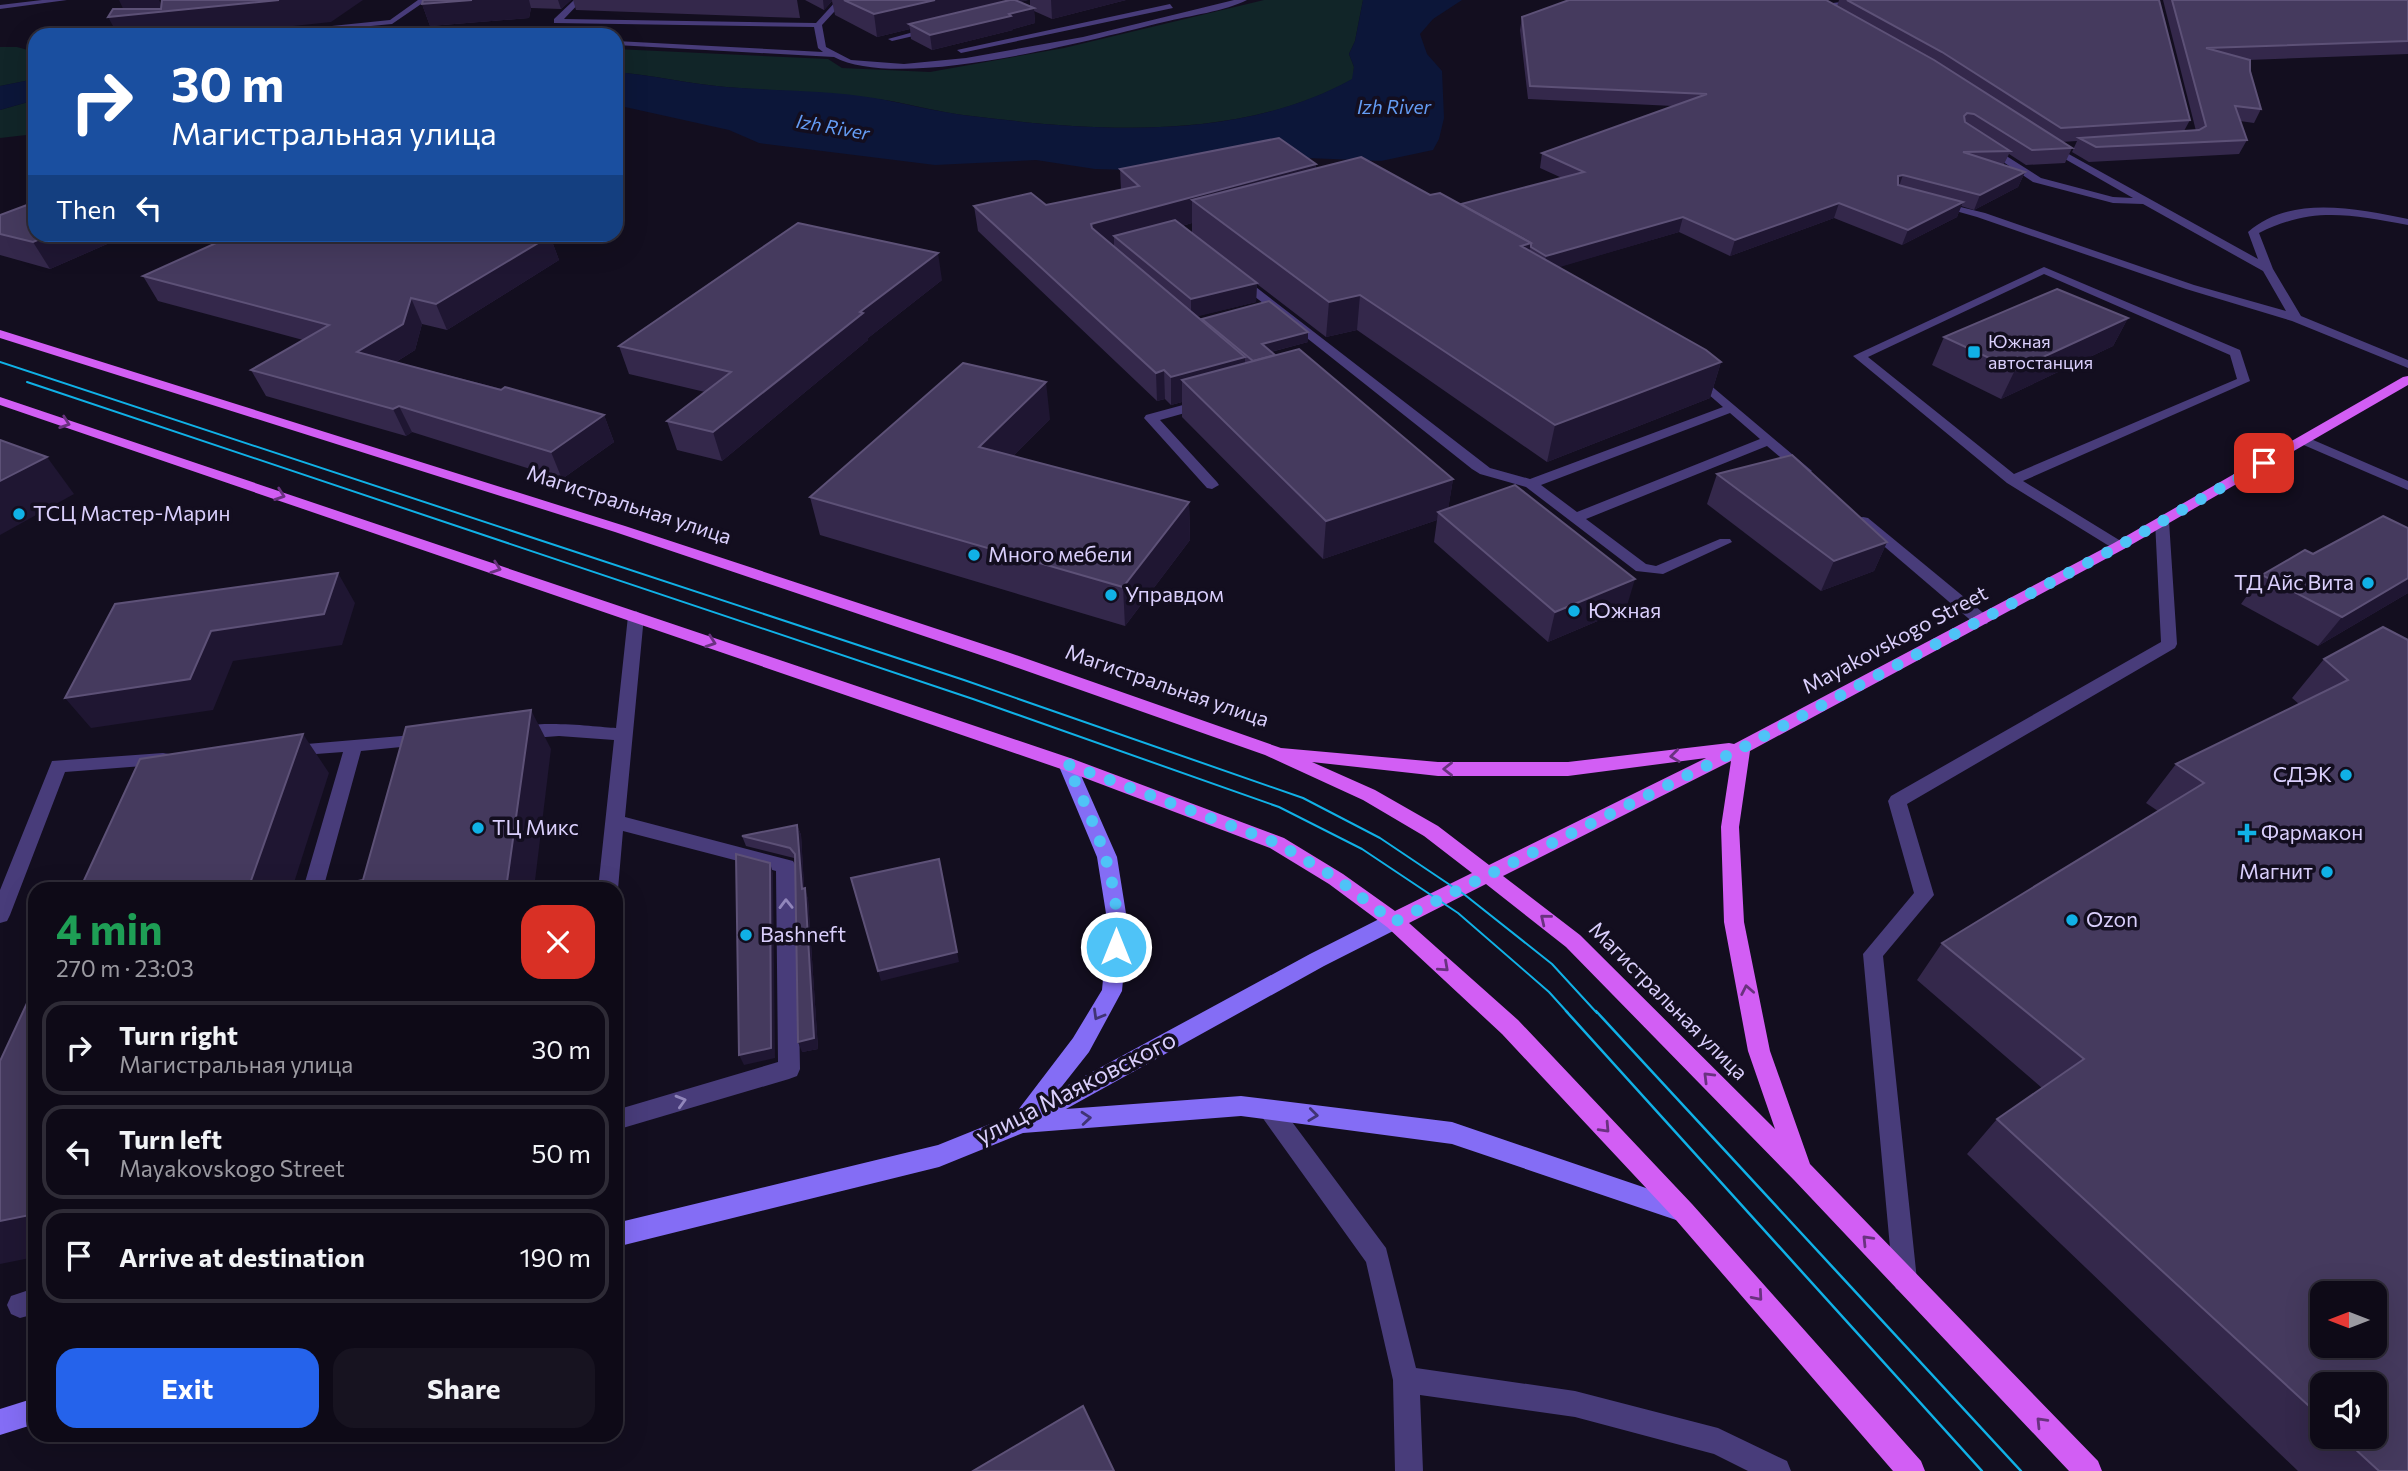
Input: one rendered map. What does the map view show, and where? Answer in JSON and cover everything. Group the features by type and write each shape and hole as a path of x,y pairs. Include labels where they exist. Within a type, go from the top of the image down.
{"main road":[{"name":"Магистральная улица","path":"0,334 620,529 1004,657 1271,751 1369,795 1431,831 1573,941 1802,1172 2088,1471"},
{"name":"Mayakovskogo Street","path":"1394,922 1742,748 2119,546 2408,380"},
{"path":"0,401 1067,764 1277,843 1336,878 1394,922 1510,1027 1684,1212 1911,1471"},
{"path":"1271,751 1438,769 1568,769 1742,748 1730,827 1734,922 1759,1051 1802,1172"},
{"path":"1018,1124 1081,1045 1112,991 1118,926 1107,857 1067,764"},
{"name":"улица Маяковского","path":"623,1233 939,1156 1018,1124 1317,960 1394,922"},
{"path":"1018,1124 1241,1106 1452,1133 1684,1212"},
{"path":"0,1422 28,1413"}],"street":[{"path":"0,7 63,0"},
{"path":"578,0 553,24 818,25 841,0"},
{"path":"954,52 1208,0"},
{"path":"818,25 822,48 849,62 904,67 966,61 1083,39 1243,0"},
{"path":"1842,18 1819,5 1894,0"},
{"path":"326,28 392,22 425,1"},
{"path":"766,52 770,24"},
{"path":"1050,24 1061,29"},
{"path":"892,39 941,27"},
{"path":"623,43 837,56"},
{"path":"1974,139 2037,180 2113,200 2145,201"},
{"path":"2040,141 2267,269"},
{"path":"2051,148 2077,146"},
{"path":"1921,201 1981,215 2190,287 2296,318 2408,365"},
{"path":"2296,318 2267,269 2253,232 2278,218 2331,208 2408,222"},
{"path":"2012,480 2244,381 2236,354 2044,270 1859,356 2012,480 2119,546"},
{"path":"1230,272 1265,305 1342,366 1477,466 1485,471 1531,484 1641,568 1649,572 1658,571 1725,542"},
{"path":"1682,365 1811,476"},
{"path":"1212,485 1151,418 1223,397"},
{"path":"1531,484 1731,408"},
{"path":"1575,518 1769,440"},
{"path":"2304,440 2408,486"},
{"path":"1853,512 1981,620"},
{"path":"1905,1280 1873,954 1924,895 1897,801 2169,644 2162,521"},
{"path":"609,882 636,616"},
{"path":"505,734 559,730 624,735"},
{"path":"273,751 450,738"},
{"path":"315,882 354,745"},
{"path":"0,915 58,766 179,758"},
{"path":"615,822 786,866 789,1069 623,1118"},
{"path":"1270,1110 1377,1257 1406,1380 1409,1471"},
{"path":"1406,1380 1575,1404 1718,1441 1777,1471"}],"green space":[{"path":"1264,0 1363,0 1355,41 1349,54 1354,67 1353,79 1308,100 1261,114 1212,123 1112,128 1011,121 951,113 881,99 712,86 623,73 623,49 828,59 842,68 930,72 1064,48"},
{"path":"0,47 28,50 28,80 0,86"},
{"path":"28,102 28,135 0,138 0,110"}],"water":[{"name":"Izh River","path":"1363,0 1462,0 1433,19 1420,34 1427,54 1442,71 1444,118 1433,150 1381,161 1233,155 1130,170 1095,169 1036,160 935,165 759,143 729,130 623,107 623,73 726,87 856,95 1011,121 1112,128 1212,123 1261,114 1307,100 1352,79 1354,67 1349,54 1355,41"},
{"path":"28,80 28,102 0,110 0,86"}],"building":[{"path":"162,0 279,0 108,17 113,9 161,9"},
{"path":"423,0 472,0 422,4"},
{"path":"844,0 935,0 874,14"},
{"path":"1010,0 1034,8 930,35 909,24"},
{"path":"1569,0 1826,0 1934,60 2072,148 2032,150 1974,114 1967,113 1964,116 1965,122 2010,151 1963,152 2025,172 1980,195 1903,175 1898,176 1898,185 1963,202 1908,230 1839,203 1735,240 1683,217 1546,256 1531,247 1531,243 1461,204 1584,172 1542,153 1707,94 1530,86 1522,17"},
{"path":"1847,0 2159,0 2190,120 2061,128 1942,52"},
{"path":"2172,0 2408,0 2408,41 2206,48 2250,60 2250,71 2261,109 2235,106 2247,140 2096,147 2079,138 2199,130 2206,126"},
{"path":"1279,138 1316,164 1091,224 1092,228 1245,357 1171,377 1164,370 1156,373 974,206 1031,193 1046,205 1139,186 1120,169"},
{"path":"1361,157 1430,195 1440,193 1531,243 1521,246 1706,350 1721,362 1555,425 1360,295 1329,302 1192,200"},
{"path":"28,205 28,241 0,234 0,215"},
{"path":"1175,220 1257,283 1191,299 1114,236"},
{"path":"798,223 938,253 860,312 863,313 713,432 667,421 731,372 619,346"},
{"path":"218,242 540,242 436,304 411,298 403,324 357,352 501,390 505,387 604,415 551,452 399,406 393,409 251,370 329,325 143,276"},
{"path":"2057,289 2128,318 2015,370 1944,337"},
{"path":"1269,301 1308,332 1262,344 1275,355 1253,361 1202,319"},
{"path":"1299,349 1453,479 1326,521 1182,380"},
{"path":"963,363 1046,382 979,447 1189,502 1123,587 810,497"},
{"path":"0,440 47,457 0,481"},
{"path":"1792,455 1887,542 1834,561 1717,474"},
{"path":"1515,485 1635,579 1555,612 1438,512"},
{"path":"2383,516 2408,528 2408,578 2342,617 2262,575 2305,550 2313,554"},
{"path":"338,573 324,614 211,631 190,679 65,698 115,604"},
{"path":"2383,627 2408,640 2408,1471 2379,1471 2355,1449 2387,1449 2387,1372 2310,1372 2310,1407 1997,1119 2084,1059 1942,943 2204,783 2176,764 2348,680 2324,659"},
{"path":"531,710 507,882 353,882 363,880 406,727"},
{"path":"303,734 250,882 83,882 140,759"},
{"path":"797,825 802,889 805,888 814,1038 798,1042 795,854 790,848 742,836"},
{"path":"736,854 770,863 771,1048 739,1055"},
{"path":"939,859 957,952 878,971 851,878"},
{"path":"28,1001 28,1215 0,1221 0,1061"},
{"path":"1083,1406 1114,1471 973,1471"}],"tram line":[{"path":"0,362 964,680 1303,798 1380,838 1465,895 1552,964 1597,1013"},
{"path":"27,382 973,699 1279,807 1362,849 1458,913 1549,992 1568,1013"},
{"path":"1566,1011 1982,1471"},
{"path":"1596,1011 2021,1471"}],"place":[{"name":"Южная автостанция","path":"1974,352"},
{"name":"ТСЦ Мастер-Марин","path":"19,514"},
{"name":"Много мебели","path":"974,555"},
{"name":"ТД Айс Вита","path":"2368,583"},
{"name":"Управдом","path":"1111,595"},
{"name":"Южная","path":"1574,611"},
{"name":"СДЭК","path":"2346,775"},
{"name":"ТЦ Микс","path":"478,828"},
{"name":"Фармакон","path":"2247,833"},
{"name":"Магнит","path":"2327,872"},
{"name":"Ozon","path":"2072,920"},
{"name":"Bashneft","path":"746,935"}],"route":[{"path":"1116,947 1118,926 1107,857 1067,764 1277,843 1336,878 1394,922 1742,748 2119,546 2264,463"}]}
